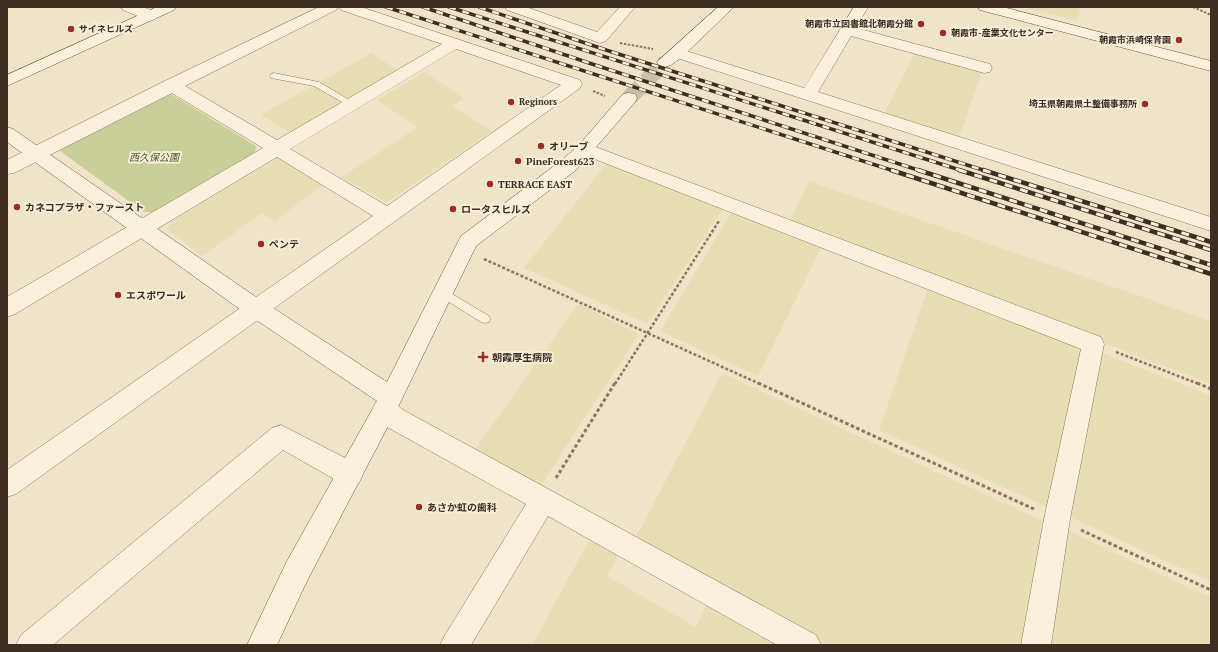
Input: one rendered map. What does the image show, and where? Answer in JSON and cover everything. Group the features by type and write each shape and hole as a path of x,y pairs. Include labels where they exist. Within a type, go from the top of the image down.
{"street":[{"path":"128,7 150,16"},
{"path":"7,81 169,7"},
{"path":"7,168 330,7"},
{"path":"346,7 574,84"},
{"path":"512,7 600,38 628,7"},
{"path":"667,55 727,7"},
{"path":"808,95 861,7"},
{"path":"986,7 1211,66"},
{"path":"848,30 984,68"},
{"path":"7,308 455,43"},
{"path":"667,55 808,95 1211,224"},
{"path":"7,485 574,84"},
{"path":"171,85 389,216"},
{"path":"262,645 297,571 388,404 468,241 569,164 585,149 626,101"},
{"path":"7,133 37,153 141,229 256,308 388,404 396,419 806,645"},
{"path":"585,149 1093,344 1056,519 1036,645"},
{"path":"31,645 281,436 350,474"},
{"path":"456,645 543,500"}],"lane":[{"path":"274,76 316,84 352,104"},
{"path":"442,292 485,319"}],"path":[{"path":"1193,7 1211,15"},
{"path":"620,43 667,55"},
{"path":"574,84 626,101"},
{"path":"543,500 647,333 730,205"},
{"path":"464,249 1211,590"},
{"path":"1093,344 1211,389"}],"shaded area":[{"path":"1030,7 1081,7 1077,21 1030,9"},
{"path":"915,52 982,71 959,138 884,114"},
{"path":"371,53 398,71 291,133 261,115"},
{"path":"424,72 464,98 452,106 492,131 386,203 342,177 418,127 377,100"},
{"path":"278,158 322,185 275,221 262,213 202,256 167,229 171,222"},
{"path":"607,163 724,207 647,324 524,268"},
{"path":"809,181 1211,321 1211,384 789,222"},
{"path":"733,209 823,244 758,376 660,331"},
{"path":"929,285 1084,345 1053,510 879,430"},
{"path":"578,304 639,334 538,490 474,451"},
{"path":"1100,352 1211,396 1211,582 1070,517"},
{"path":"722,373 1050,524 1026,645 822,645 634,541"},
{"path":"1067,530 1211,598 1211,645 1048,645"},
{"path":"591,537 620,552 607,576 696,627 708,601 787,645 532,645"}],"green space":[{"name":"西久保公園","path":"171,94 256,146 254,156 158,212 144,212 60,151 66,144"}],"tunnel":[{"path":"629,98 665,62"}],"railway":[{"path":"386,7 894,171"},
{"path":"423,7 595,65 921,171"},
{"path":"449,7 963,171"},
{"path":"479,7 609,51 986,171"},
{"path":"891,170 1211,274"},
{"path":"918,170 1211,265"},
{"path":"959,170 1211,250"},
{"path":"983,170 1211,242"}],"place":[{"name":"朝霞市立図書館北朝霞分館","path":"921,24"},
{"name":"サイネヒルズ","path":"71,29"},
{"name":"朝霞市-産業文化センター","path":"943,33"},
{"name":"朝霞市浜崎保育園","path":"1179,40"},
{"name":"Reginors","path":"511,102"},
{"name":"埼玉県朝霞県土整備事務所","path":"1145,104"},
{"name":"オリーブ","path":"541,146"},
{"name":"PineForest623","path":"518,161"},
{"name":"TERRACE EAST","path":"490,184"},
{"name":"カネコプラザ・ファースト","path":"17,207"},
{"name":"ロータスヒルズ","path":"453,209"},
{"name":"ペンテ","path":"261,244"},
{"name":"エスポワール","path":"118,295"},
{"name":"朝霞厚生病院","path":"483,357"},
{"name":"あさか虹の歯科","path":"419,507"}]}
